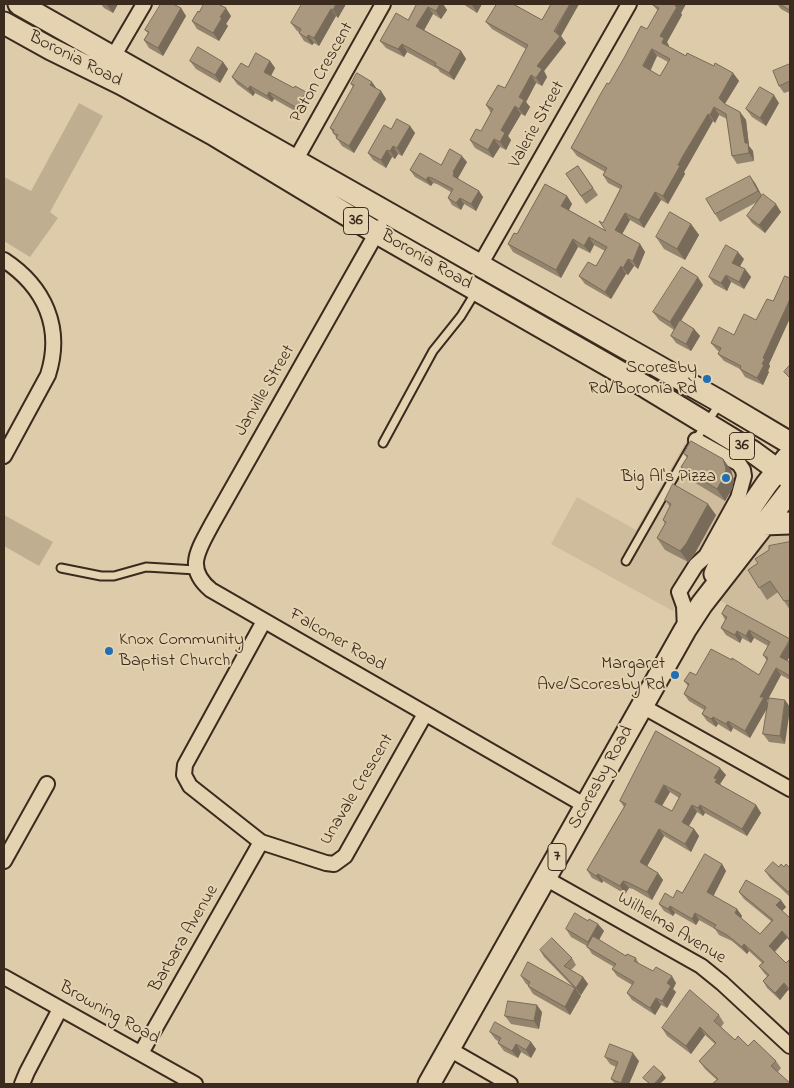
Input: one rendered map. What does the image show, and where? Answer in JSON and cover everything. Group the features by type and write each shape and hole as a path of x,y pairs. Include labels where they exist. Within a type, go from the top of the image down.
{"main road":[{"name":"Boronia Road","path":"19,4 790,443"},
{"name":"Boronia Road","path":"4,23 183,117 377,233 646,387 701,432 786,468"},
{"path":"750,419 790,424"},
{"name":"Scoresby Road","path":"702,604 733,533 786,468"},
{"name":"Scoresby Road","path":"429,1084 685,630 702,604 790,491"},
{"path":"763,524 790,523"}],"street":[{"path":"113,57 144,4"},
{"name":"Paton Crescent","path":"295,160 383,4"},
{"name":"Valerie Street","path":"480,265 629,4"},
{"name":"Janville Street","path":"196,570 197,556 212,524 388,213"},
{"path":"4,260 17,269 38,292 50,316 53,336 53,361 48,376 4,456"},
{"path":"685,630 684,606 679,592 696,565 706,556 734,508 742,489 744,476 739,464 701,432"},
{"name":"Falconer Road","path":"196,570 200,581 211,590 586,806"},
{"name":"Unavale Crescent","path":"264,621 185,765 184,775 190,786 261,842 326,863 334,864 345,856 425,714"},
{"path":"642,706 790,789"},
{"path":"4,861 47,784"},
{"name":"Barbara Avenue","path":"141,1053 261,842"},
{"name":"Wilhelma Avenue","path":"546,878 701,966 790,1046"},
{"name":"Browning Road","path":"4,977 195,1084"},
{"path":"22,1084 60,1009"},
{"path":"449,1049 510,1084"}],"lane":[{"path":"383,443 433,351 461,316 476,290"},
{"path":"626,561 720,402"},
{"path":"61,568 101,576 114,576 146,567 196,570"}],"shaded area":[{"path":"79,103 103,116 50,212 58,218 30,257 4,241 4,177 31,191"},
{"path":"692,431 752,467 751,483 673,611 551,544 577,497 636,530"},
{"path":"4,515 53,542 39,566 4,546"},
{"path":"790,523 790,640 709,594 763,524"}],"building":[{"path":"161,4 173,4 181,8 158,48 144,40 149,32 145,30"},
{"path":"204,4 218,4 226,8 213,33 192,21"},
{"path":"302,4 336,4 314,38 308,35 307,38 299,33 301,29 291,23"},
{"path":"417,4 440,4 436,11 428,7 416,26 461,51 449,73 435,65 436,63 402,44 398,49 380,41 396,13 408,20"},
{"path":"497,4 513,4 542,20 551,4 570,4 554,31 560,36 537,66 542,69 536,78 531,75 519,97 524,100 519,109 515,106 501,130 505,133 500,142 494,139 488,150 470,140 476,129 481,131 493,109 486,105 498,85 505,88 528,45 486,22"},
{"path":"676,4 675,6 677,7 660,36 664,38 662,43 686,56 687,53 714,66 715,63 733,73 719,98 725,104 740,112 745,143 748,143 749,153 732,156 726,114 714,107 684,154 678,165 680,166 663,196 655,192 639,220 625,213 615,230 640,244 633,261 628,259 623,268 621,266 605,292 579,276 588,262 596,266 607,247 589,237 584,246 573,239 556,270 508,244 514,233 517,234 545,184 567,196 561,206 606,231 599,221 603,223 622,186 603,175 607,168 571,148 641,26 647,29 659,8 653,5","holes":["652,49 670,59 660,76 643,66"]},
{"path":"780,4 790,4 790,10"},
{"path":"198,47 223,62 215,75 190,61"},
{"path":"256,53 270,61 264,72 294,88 295,86 306,92 297,108 269,92 267,96 250,86 248,89 232,77 241,63 248,67"},
{"path":"790,64 790,81 779,86 773,71"},
{"path":"357,73 372,82 370,85 381,91 349,146 336,138 338,135 333,133 334,130 330,128 354,85 351,84"},
{"path":"760,87 774,95 760,118 746,109"},
{"path":"397,119 410,126 397,148 393,146 390,151 387,150 381,160 368,153 384,125 391,129"},
{"path":"450,149 462,156 453,172 453,176 479,191 471,204 460,198 456,203 448,198 453,189 432,178 428,177 426,180 410,170 420,153 441,165"},
{"path":"578,166 593,188 581,196 566,174"},
{"path":"750,176 758,191 715,214 706,199"},
{"path":"763,194 776,204 759,225 747,216"},
{"path":"670,212 691,224 677,249 656,237"},
{"path":"726,245 738,252 732,263 745,269 739,282 726,275 721,283 709,277"},
{"path":"682,267 698,277 670,322 653,312"},
{"path":"785,276 790,278 790,299 763,358 765,359 762,364 764,365 757,378 740,369 741,366 718,354 721,348 711,343 719,327 734,335 744,314 756,320 767,299 773,301"},
{"path":"680,320 694,329 686,344 671,336"},
{"path":"790,365 790,378 784,372"},
{"path":"691,441 723,459 726,469 717,489 681,467 688,456 684,454"},
{"path":"673,484 708,504 686,544 680,551 657,538 666,522 663,520 671,504 665,500"},
{"path":"790,542 790,600 784,601 770,581 759,588 748,570 758,563 755,559 769,550 769,546"},
{"path":"727,605 790,639 780,657 790,662 790,676 776,668 760,697 764,697 745,731 728,721 726,724 702,714 706,707 684,694 689,684 684,681 690,672 696,675 711,649 732,660 732,658 759,675 768,658 763,655 770,642 749,630 746,636 737,631 735,635 721,628 727,617 722,614"},
{"path":"769,698 785,700 780,736 763,734"},
{"path":"656,731 720,768 714,778 717,779 715,782 756,805 742,829 700,805 698,808 692,805 682,822 694,829 685,844 659,829 640,862 658,873 647,892 623,881 620,886 587,870 626,804 620,801","holes":["664,785 681,794 672,811 655,802"]},
{"path":"705,854 722,864 707,892 737,909 735,913 760,934 773,920 739,892 746,880 781,900 776,905 790,918 790,940 782,931 769,946 786,963 790,959 790,990 784,983 775,993 763,981 769,975 759,966 764,962 744,944 742,947 727,935 714,928 716,925 695,913 692,919 670,906 668,909 659,904 665,893 673,898 677,890 682,893"},
{"path":"773,862 779,867 781,864 784,867 786,864 790,868 790,890 788,892 765,871"},
{"path":"575,913 588,921 589,919 598,924 588,942 566,929"},
{"path":"593,936 626,956 627,954 636,958 634,961 653,971 656,967 672,976 667,983 671,986 662,1001 656,998 650,1008 627,993 634,982 612,969 616,964 587,947"},
{"path":"552,938 572,958 564,966 583,977 576,988 540,950"},
{"path":"528,962 575,988 565,1007 528,986 530,982 521,976"},
{"path":"690,990 719,1015 714,1021 735,1040 738,1036 748,1046 754,1040 776,1061 771,1066 790,1084 712,1084 718,1079 699,1061 716,1043 700,1027 686,1046 662,1028"},
{"path":"508,1001 537,1005 534,1021 505,1016"},
{"path":"495,1022 531,1042 526,1050 516,1044 512,1051 498,1043 501,1038 490,1032"},
{"path":"610,1044 633,1053 621,1083 611,1079 618,1062 605,1057"},
{"path":"654,1066 663,1074 654,1084 650,1084 643,1078"}],"place":[{"name":"Scoresby Rd/Boronia Rd","path":"707,379"},
{"name":"Big Al's Pizza","path":"726,478"},
{"name":"Knox Community Baptist Church","path":"109,651"},
{"name":"Margaret Ave/Scoresby Rd","path":"675,675"}]}
